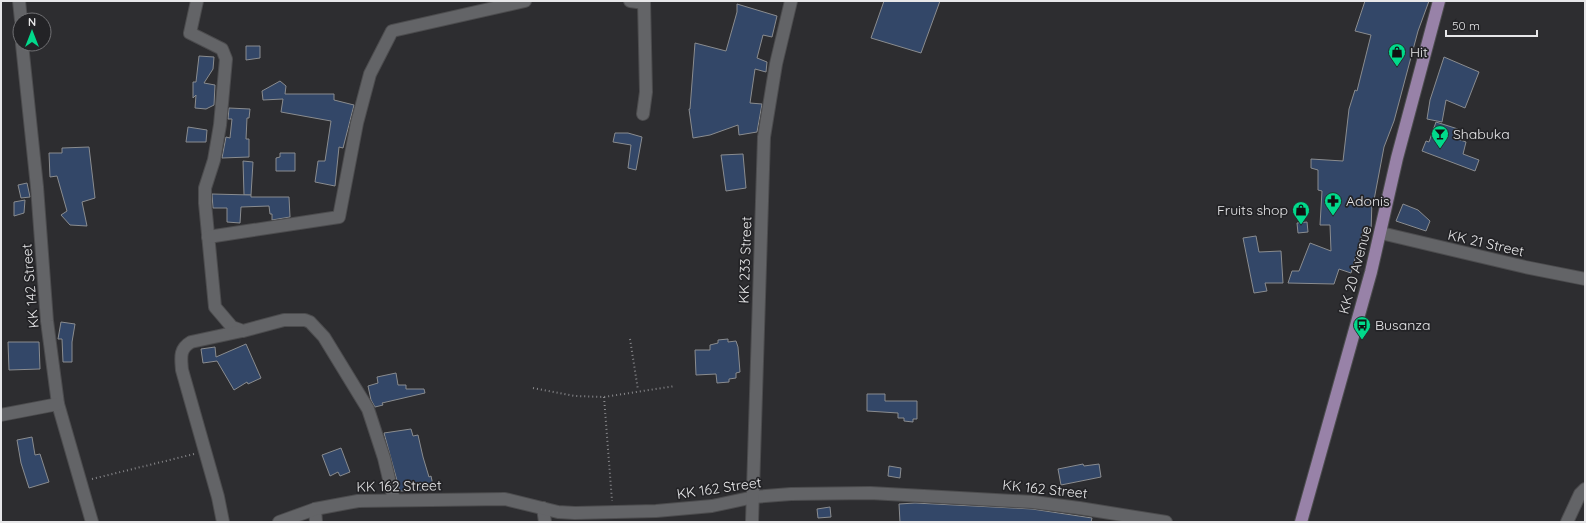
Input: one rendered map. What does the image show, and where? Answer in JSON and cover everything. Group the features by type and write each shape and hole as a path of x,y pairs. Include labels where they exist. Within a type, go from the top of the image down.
{"main road":[{"name":"KK 20 Avenue","path":"1301,522 1381,233 1396,158 1439,1"}],"street":[{"path":"19,1 20,12"},
{"path":"197,1 190,33 222,49 226,59 214,160 205,188 215,307 232,327 243,331"},
{"path":"208,237 339,217 357,123 370,74 392,31 525,1"},
{"path":"630,1 644,2 646,92 643,114"},
{"name":"KK 233 Street","path":"752,522 754,497 764,137 776,64 791,1"},
{"name":"KK 142 Street","path":"23,52 37,187 47,321 58,404 79,482 92,522"},
{"name":"KK 21 Street","path":"1381,233 1396,238 1585,279"},
{"path":"223,522 182,370 181,352 186,345 191,342 243,331 284,320 305,320 310,322 324,337 368,409 384,458 394,500"},
{"path":"1,415 58,404"},
{"path":"1567,522 1580,494 1585,489"},
{"name":"KK 162 Street","path":"279,522 315,509 358,500 505,499 543,508 575,513 656,511 712,506 754,497 791,494 870,492 994,499 1079,508 1166,522"},
{"path":"543,508 545,522"},
{"path":"315,509 316,522"}],"path":[{"path":"630,339 638,390"},
{"path":"533,388 575,396 604,397 638,390 675,386"},
{"path":"604,397 613,512"},
{"path":"79,482 205,452"}],"building":[{"path":"884,1 940,1 921,53 871,38"},
{"path":"1365,1 1429,1 1418,31 1394,121 1384,147 1374,200 1372,200 1371,232 1363,231 1351,273 1339,269 1334,284 1288,283 1292,271 1299,271 1310,243 1331,251 1330,225 1320,225 1322,191 1318,190 1318,170 1311,168 1311,159 1343,161 1349,109 1355,90 1357,91 1371,35 1355,31"},
{"path":"737,4 777,16 772,37 763,35 757,58 767,62 766,72 755,69 750,103 762,104 757,132 739,135 738,125 710,135 693,138 689,109 695,43 726,51 737,12"},
{"path":"246,46 260,46 260,58 246,60"},
{"path":"199,56 214,57 213,69 204,83 215,85 214,105 206,109 195,108 196,95 193,98 193,82 196,82"},
{"path":"1444,57 1479,72 1465,108 1446,100 1442,122 1427,119 1430,100"},
{"path":"280,81 286,86 285,94 334,94 334,100 354,105 343,148 339,147 335,186 315,182 318,161 325,161 331,121 281,112 283,99 263,100 262,91"},
{"path":"229,108 250,109 249,118 247,118 246,139 249,139 249,157 222,158 226,137 230,138 232,119 228,119"},
{"path":"1436,122 1458,129 1455,138 1466,142 1463,154 1479,160 1475,171 1422,151 1426,141 1429,142"},
{"path":"188,127 207,130 206,142 186,142"},
{"path":"615,133 628,133 642,137 636,170 628,168 631,145 613,142"},
{"path":"89,147 95,198 82,202 87,226 70,225 61,215 67,211 57,176 50,177 49,153 62,153 62,148"},
{"path":"280,153 295,153 295,171 276,171 276,158 280,157"},
{"path":"743,154 746,188 726,191 721,155"},
{"path":"243,161 253,162 251,195 244,195"},
{"path":"27,183 30,197 21,198 18,185"},
{"path":"212,194 251,195 251,197 289,197 290,217 272,220 272,214 270,214 269,206 241,207 240,223 227,222 227,208 213,208"},
{"path":"25,200 24,213 14,216 14,202"},
{"path":"1403,204 1418,210 1430,221 1426,231 1396,221"},
{"path":"1307,222 1308,232 1298,233 1297,223"},
{"path":"1256,236 1259,252 1281,251 1283,283 1265,283 1267,291 1254,293 1243,238"},
{"path":"61,322 75,324 72,342 72,362 63,362 62,339 58,339"},
{"path":"728,339 728,342 736,341 738,347 740,372 736,373 736,378 729,379 729,382 717,383 716,374 696,375 695,350 710,350 710,345 718,343 718,340"},
{"path":"8,342 39,342 40,369 9,370"},
{"path":"246,344 261,378 248,384 247,382 234,390 217,361 203,363 201,349 215,347 216,357"},
{"path":"396,373 398,385 406,385 406,389 424,389 425,393 382,403 383,405 375,407 371,400 368,386 378,383 377,377"},
{"path":"867,394 885,394 885,401 917,401 917,419 913,419 913,422 904,421 904,418 898,418 898,413 867,411"},
{"path":"411,429 413,436 418,435 423,457 429,477 431,476 434,490 400,491 384,433"},
{"path":"32,437 35,455 40,454 49,482 29,488 21,463 17,440"},
{"path":"341,448 350,472 340,476 338,472 330,476 322,455"},
{"path":"1083,464 1084,466 1099,464 1101,477 1061,485 1058,469"},
{"path":"889,466 901,468 900,478 888,476"},
{"path":"915,503 1032,509 1092,518 1091,522 900,522 899,504"},
{"path":"830,507 831,517 818,518 817,509"}],"place":[{"name":"Hit","path":"1397,67"},
{"name":"Shabuka","path":"1440,149"},
{"name":"Adonis","path":"1333,216"},
{"name":"Fruits shop","path":"1301,225"},
{"name":"Busanza","path":"1362,340"}]}
